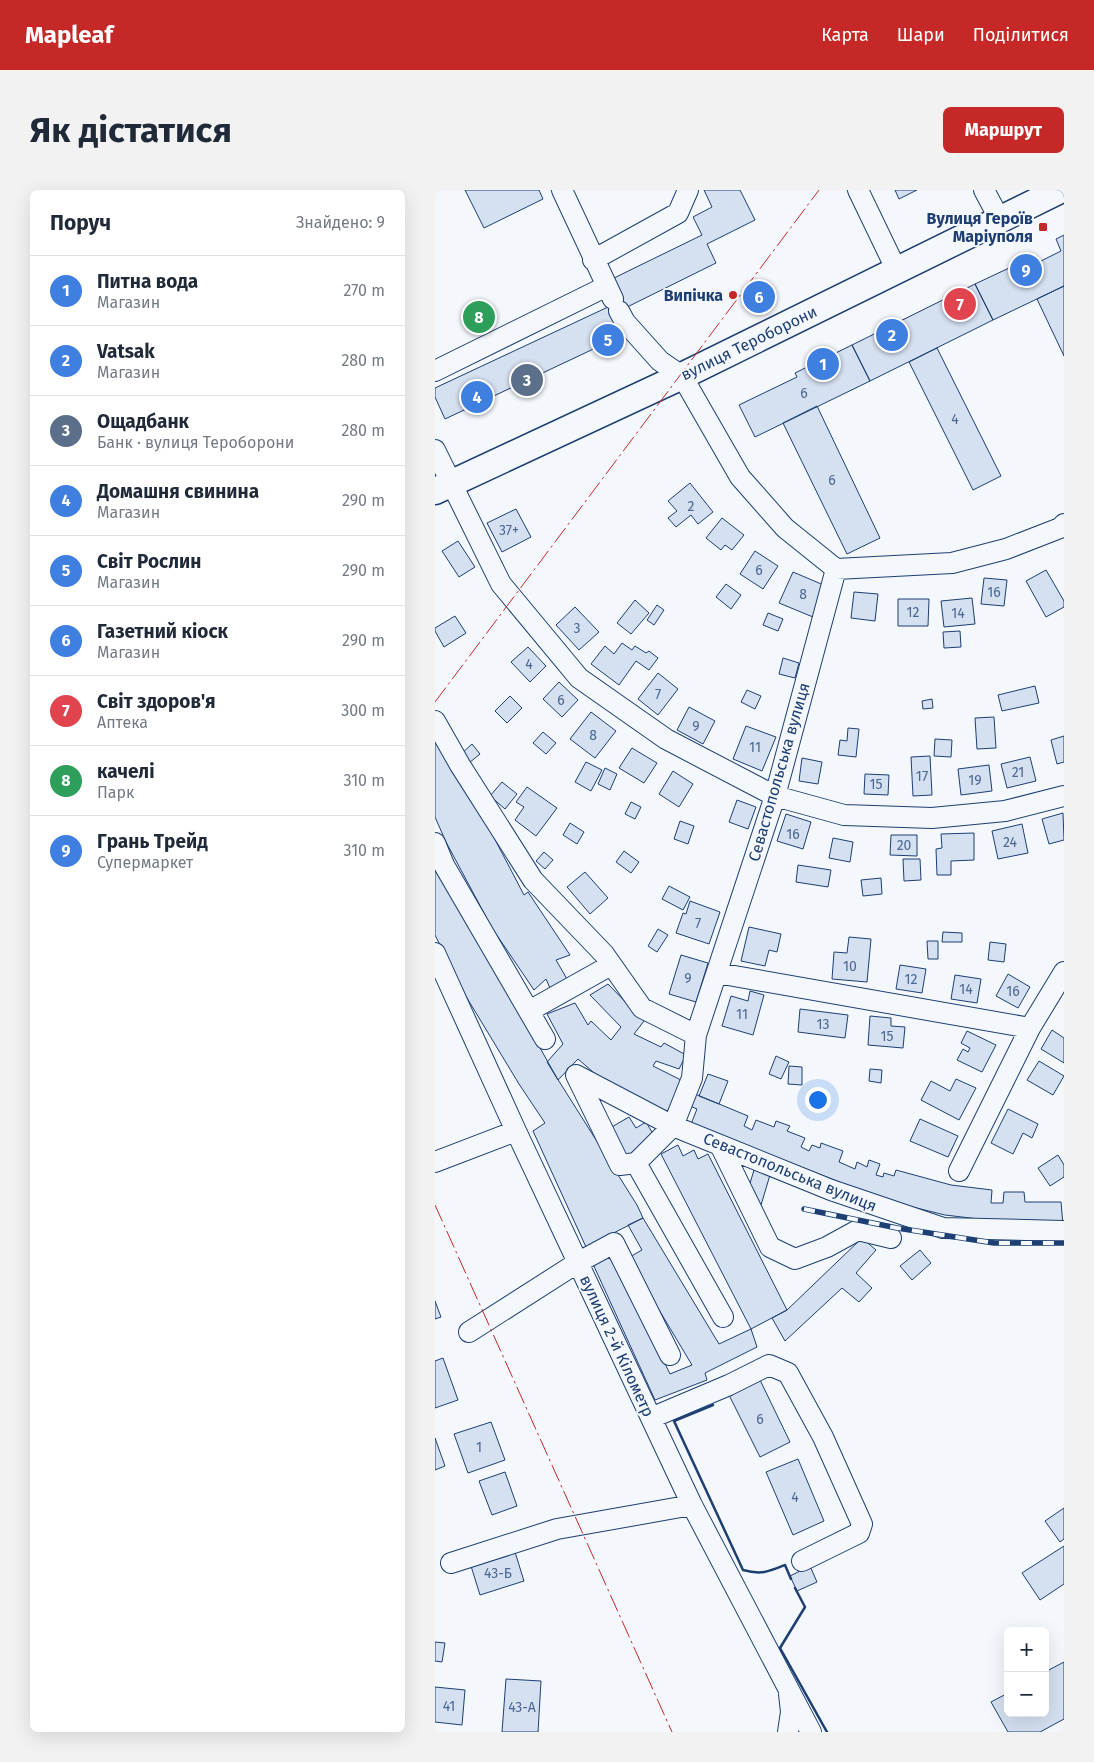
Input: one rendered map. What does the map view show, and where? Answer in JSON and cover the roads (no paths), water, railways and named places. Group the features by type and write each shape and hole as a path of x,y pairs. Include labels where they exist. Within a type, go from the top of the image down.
{"main road":[{"name":"вулиця Тероборони","path":"443,487 682,376 1060,190"}],"street":[{"path":"562,190 593,260 625,322 661,361 682,376 740,477 785,528 837,569 952,563 1006,549 1060,528 1064,524"},
{"path":"593,260 678,213 688,190"},
{"path":"858,190 897,271"},
{"path":"984,190 1000,220"},
{"path":"435,371 614,300"},
{"path":"435,450 443,487 501,584 579,678 666,739 775,796 844,815 932,818 1005,811 1064,796"},
{"name":"Севастопольська вулиця","path":"837,569 775,796 696,1035 692,1078 673,1126 831,1190 943,1228 1064,1230"},
{"path":"435,721 460,766 533,880 604,954 643,1008 696,1035"},
{"path":"435,843 444,865 545,1038"},
{"name":"вулиця 2-й Кілометр","path":"435,953 577,1263 692,1505 811,1732"},
{"path":"529,1011 611,965"},
{"path":"959,1171 1030,1028 1064,972"},
{"path":"717,974 1030,1028"},
{"path":"576,1075 673,1126 636,1163 620,1165 576,1075"},
{"path":"435,1162 516,1131"},
{"path":"720,1145 770,1247 795,1259 827,1247 858,1230 891,1238"},
{"path":"636,1163 723,1316"},
{"path":"469,1332 577,1263 614,1243 670,1354"},
{"path":"651,1418 729,1385 769,1365 788,1373 823,1437 862,1524 859,1533 803,1561"},
{"path":"451,1563 557,1529 692,1505"},
{"path":"788,1732 791,1712 789,1690"}],"railway":[{"path":"804,1209 897,1228 994,1243 1064,1243"}],"place":[{"name":"Вулиця Героїв Маріуполя","path":"1043,227"},
{"name":"Грань Трейд","path":"1026,270"},
{"name":"Випічка","path":"733,295"},
{"name":"Газетний кіоск","path":"759,297"},
{"name":"Світ здоров'я","path":"960,304"},
{"name":"качелі","path":"479,317"},
{"name":"Vatsak","path":"892,335"},
{"name":"Світ Рослин","path":"608,340"},
{"name":"Питна вода","path":"823,364"},
{"name":"Ощадбанк","path":"527,380"},
{"name":"Домашня свинина","path":"477,397"}]}
